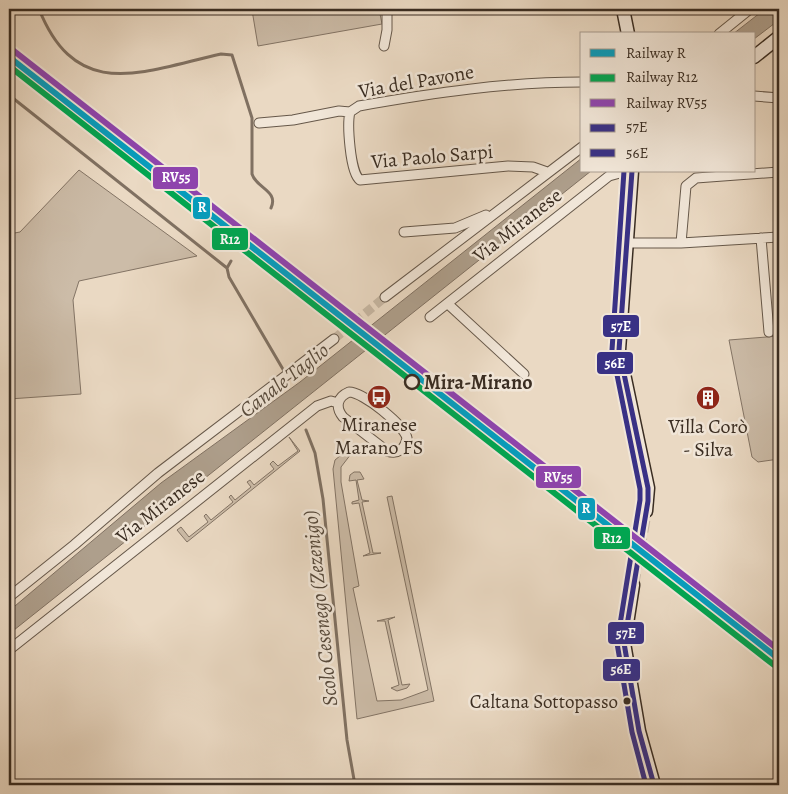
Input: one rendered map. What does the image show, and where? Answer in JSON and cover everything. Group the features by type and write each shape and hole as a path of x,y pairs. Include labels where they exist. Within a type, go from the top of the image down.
{"main road":[{"path":"622,9 628,32"},
{"path":"756,55 779,37"},
{"path":"632,173 618,350 648,488 646,511"},
{"path":"633,584 625,626 625,650 639,731 654,785"}],"street":[{"path":"384,46 387,30 387,9"},
{"path":"721,32 750,9"},
{"name":"Via del Pavone","path":"259,123 293,120 340,110 350,112 359,106 448,90 546,82 580,82"},
{"path":"756,96 779,98"},
{"name":"Via Paolo Sarpi","path":"350,112 348,124 354,173 360,180 508,166 533,167 546,172"},
{"path":"385,297 546,172 580,148"},
{"path":"681,243 686,186 690,180 779,172"},
{"name":"Via Miranese","path":"430,317 609,176 620,173 632,173"},
{"path":"404,232 455,228 485,215 489,216"},
{"path":"626,243 681,243 779,237"},
{"path":"761,238 769,332"},
{"path":"448,304 524,374"},
{"path":"9,597 74,545 158,473 334,339"},
{"name":"Via Miranese","path":"349,392 362,396 404,430 407,438 403,448 391,453 383,449 340,413 338,403 342,396 349,392"},
{"name":"Via Miranese","path":"9,650 317,406 331,402 338,403"}],"shaded area":[{"path":"379,9 382,24 258,46 252,10"},
{"path":"765,9 779,9 779,20 756,37 756,32 736,32"},
{"path":"580,160 580,172 590,172 9,634 9,611 161,483 300,382"},
{"path":"79,170 197,256 79,281 73,300 81,394 9,399 9,234 20,232"},
{"path":"779,336 779,459 758,462 752,457 729,340"},
{"path":"289,437 300,451 187,542 177,530 181,527 189,537 208,522 204,516 206,514 211,520 233,502 229,497 231,495 235,500 251,487 247,482 250,480 254,485 274,469 270,464 273,461 278,466 298,451"},
{"path":"346,451 351,454 341,467 341,482 359,586 353,588 377,701 401,700 428,690 387,497 392,496 434,701 357,719 333,469 335,460"},
{"path":"354,472 360,472 364,479 357,480 362,500 369,501 362,502 373,553 381,553 363,556 370,553 359,503 352,504 352,502 359,500 356,480 349,481 350,475"},
{"path":"395,617 388,620 402,685 410,684 407,688 397,691 391,688 399,685 385,621 377,621"}],"waterway":[{"name":"Scolo Cesenego (Zezenigo)","path":"39,9 55,39 73,58 93,69 115,74 140,72 165,68 221,54 232,55 252,118 252,174 254,179 270,193 273,202 271,208"},
{"path":"9,95 227,268"},
{"name":"Scolo Cesenego (Zezenigo)","path":"231,261 227,268 229,277 284,371"},
{"name":"Scolo Cesenego (Zezenigo)","path":"306,430 315,453 323,499 347,740 355,785"}],"tunnel":[{"path":"334,339 385,297"},
{"path":"633,585 646,511"}],"rail line":[{"name":"RV55","path":"14,51 779,650"},
{"name":"R","path":"9,57 779,659"},
{"name":"R12","path":"9,66 774,665"}],"transit line":[{"name":"56E","path":"624,172 612,350 640,489 640,500 617,643 632,732 646,785"},
{"name":"57E","path":"632,172 619,350 648,488 648,501 624,643 639,731 654,785"}],"place":[{"name":"Mira-Mirano","path":"412,382"},
{"name":"Miranese Marano FS","path":"379,397"},
{"name":"Villa Corò - Silva","path":"708,398"},
{"name":"Caltana Sottopasso","path":"627,701"}],"water label":[{"name":"Canale Taglio","path":"284,380"}]}
